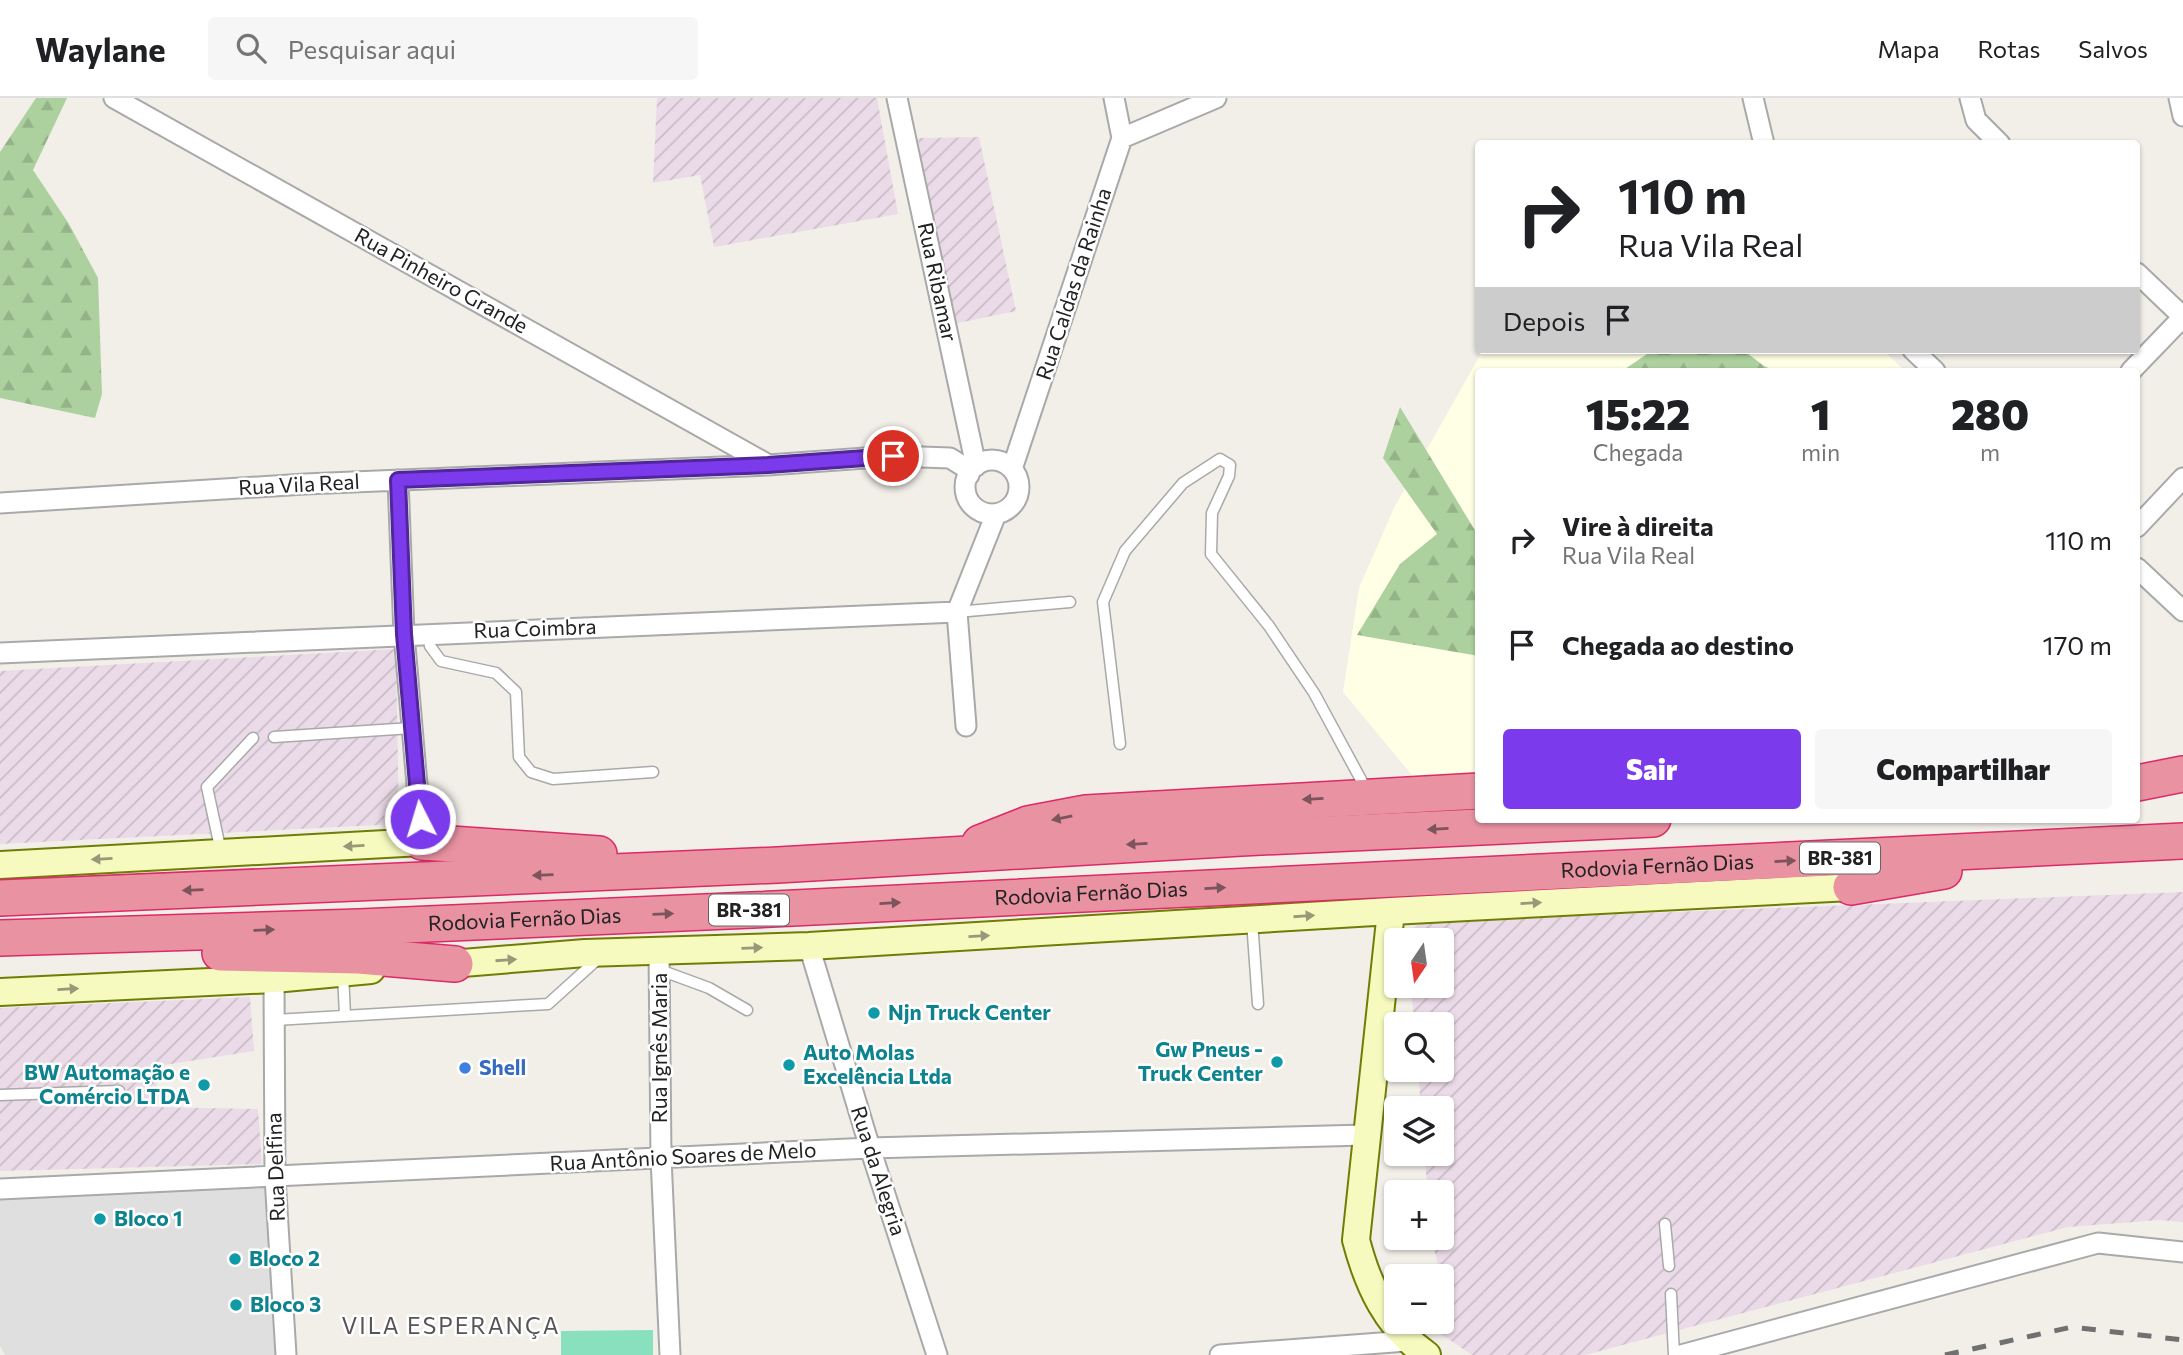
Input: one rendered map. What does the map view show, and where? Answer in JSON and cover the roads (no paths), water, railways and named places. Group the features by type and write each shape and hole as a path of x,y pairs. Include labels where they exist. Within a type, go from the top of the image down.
{"highway":[{"path":"2140,782 2183,774"},
{"path":"950,855 1028,824 1086,813 1475,791"},
{"path":"2140,795 2183,792"},
{"name":"Rodovia Fernão Dias","path":"0,898 778,865 1241,838 1566,823"},
{"name":"Rodovia Fernão Dias","path":"0,938 359,927 752,910 2183,841"},
{"name":"BR-381","path":"422,842 778,865"},
{"path":"2055,846 2183,857"},
{"name":"BR-381","path":"1851,887 1956,868 2001,856 2013,849"},
{"path":"0,954 225,953 359,956 455,964"}],"main road":[{"name":"BR-381","path":"0,865 422,842"},
{"name":"Rodovia Fernão Dias","path":"0,992 274,979 604,953 659,960 809,946 1851,887"},
{"path":"1391,911 1356,1240 1365,1276 1386,1312 1417,1348"}],"street":[{"name":"Rua Pinheiro Grande","path":"114,98 768,465"},
{"name":"Rua Ribamar","path":"897,98 972,470"},
{"name":"Rua Caldas da Rainha","path":"1012,469 1122,138 1114,98"},
{"path":"1122,138 1216,98"},
{"path":"1753,98 1763,140"},
{"path":"1970,98 1976,120 1996,140"},
{"path":"2179,98 2183,116"},
{"path":"2134,368 2183,317 2140,276"},
{"path":"1917,354 1932,368"},
{"name":"Rua Vila Real","path":"0,503 304,484 768,465 893,456 950,458 972,470"},
{"path":"999,461 1012,469 1017,476 1019,493 1011,507 996,514 979,511 968,499 965,491 972,470 983,462 999,461"},
{"path":"2140,524 2183,478"},
{"path":"398,480 404,634 422,842"},
{"path":"966,726 957,612 996,514"},
{"path":"2140,571 2183,611"},
{"name":"Rua Coimbra","path":"0,653 957,612"},
{"name":"Rua da Alegria","path":"809,946 870,1149 937,1355"},
{"name":"Rua Ignês Maria","path":"659,960 661,1157 670,1355"},
{"name":"Rua Delfina","path":"274,979 275,1177 286,1355"},
{"name":"Rua Antônio Soares de Melo","path":"0,1189 661,1157 1366,1135"},
{"path":"1681,1355 2098,1243 2183,1252"},
{"path":"1220,1355 1417,1348"}],"lane":[{"path":"1120,744 1103,602 1125,551 1183,484 1220,459 1230,465 1229,476 1212,513 1211,554 1269,626 1314,693 1370,796"},
{"name":"Rua Coimbra","path":"957,612 1070,602"},
{"path":"429,633 430,646 440,661 496,673 516,692 519,757 531,772 553,779 653,772"},
{"path":"274,737 412,728"},
{"path":"221,853 206,787 253,737"},
{"path":"1252,919 1258,1004"},
{"path":"275,1020 548,1004 604,953"},
{"path":"659,960 747,1010"},
{"path":"342,972 345,1016"},
{"path":"0,1095 119,1091"},
{"path":"1665,1224 1669,1266"},
{"path":"1671,1294 1674,1355"}],"railway":[{"path":"1945,1355 2072,1327 2183,1340"}],"place":[{"name":"Njn Truck Center","path":"874,1013"},
{"name":"Gw Pneus - Truck Center","path":"1277,1062"},
{"name":"Auto Molas Excelência Ltda","path":"789,1065"},
{"name":"Shell","path":"465,1068"},
{"name":"BW Automação e Comércio LTDA","path":"204,1085"},
{"name":"Bloco 1","path":"100,1219"},
{"name":"Bloco 2","path":"235,1259"},
{"name":"Bloco 3","path":"236,1305"}],"district":[{"name":"VILA ESPERANÇA","path":"451,1326"}]}
